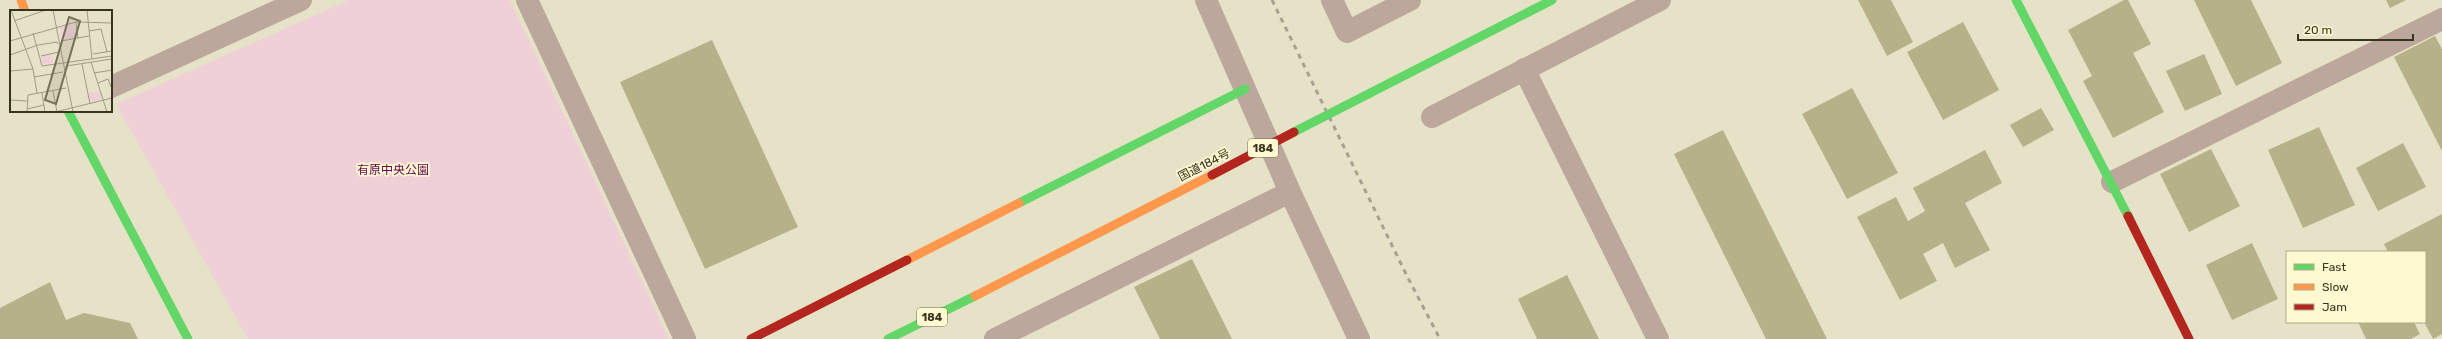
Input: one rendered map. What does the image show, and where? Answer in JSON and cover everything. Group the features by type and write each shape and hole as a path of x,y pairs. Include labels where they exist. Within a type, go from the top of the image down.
{"main road":[{"path":"21,0 25,10"},
{"name":"国道184号","path":"888,339 975,296 1552,0"},
{"path":"2016,0 2112,182 2189,339"},
{"path":"751,339 1245,88"},
{"path":"69,112 188,339"}],"street":[{"path":"112,87 301,0"},
{"path":"527,0 685,339"},
{"path":"1206,0 1290,192 1359,339"},
{"path":"1332,0 1347,32 1410,0"},
{"path":"1432,117 1660,0"},
{"path":"2112,182 2442,19"},
{"path":"1524,70 1658,339"},
{"path":"995,339 1016,334 1290,192"}],"green space":[{"name":"有原中央公園","path":"349,0 510,0 669,339 248,339 116,104"}],"building":[{"path":"1858,0 1891,0 1913,42 1887,56"},
{"path":"2124,0 2128,0 2151,44 2133,53 2164,112 2113,138 2083,81 2092,76 2068,30"},
{"path":"2194,0 2251,0 2282,63 2236,86"},
{"path":"2386,0 2406,0 2390,8"},
{"path":"1963,22 1999,90 1943,120 1907,52"},
{"path":"2435,36 2442,49 2442,151 2394,57"},
{"path":"712,40 798,227 705,269 620,82"},
{"path":"2204,54 2222,94 2185,111 2166,71"},
{"path":"1852,88 1898,173 1847,199 1802,114"},
{"path":"2041,108 2054,130 2023,147 2010,125"},
{"path":"2319,127 2355,205 2303,228 2268,150"},
{"path":"1723,130 1827,339 1766,339 1674,154"},
{"path":"2403,143 2426,187 2378,211 2356,168"},
{"path":"2211,149 2240,206 2189,232 2160,174"},
{"path":"1985,150 2002,183 1965,203 1990,250 1955,268 1943,243 1923,254 1937,281 1900,300 1857,217 1896,197 1908,221 1925,211 1913,188"},
{"path":"2442,214 2442,334 2433,339 2425,323 2426,323 2426,251 2388,251 2384,244"},
{"path":"2252,243 2278,299 2232,320 2206,265"},
{"path":"1192,259 1232,339 1160,339 1134,287"},
{"path":"1567,275 1599,339 1537,339 1518,299"},
{"path":"50,282 66,320 84,313 130,323 138,339 0,339 0,308"},
{"path":"2358,323 2414,323 2420,334 2411,339 2366,339"}],"railway":[{"path":"1272,0 1408,278 1440,339"}],"traffic: fast":[{"path":"1294,132 1552,0"},
{"path":"2016,0 2128,216"},
{"path":"1019,203 1245,89"},
{"path":"69,112 188,339"},
{"path":"888,339 975,296"}],"traffic: slow":[{"path":"21,0 25,10"},
{"path":"975,296 1212,175"},
{"path":"907,260 1019,203"}],"traffic: jam":[{"path":"1212,175 1294,132"},
{"path":"2128,216 2189,339"},
{"path":"751,339 907,260"}]}
